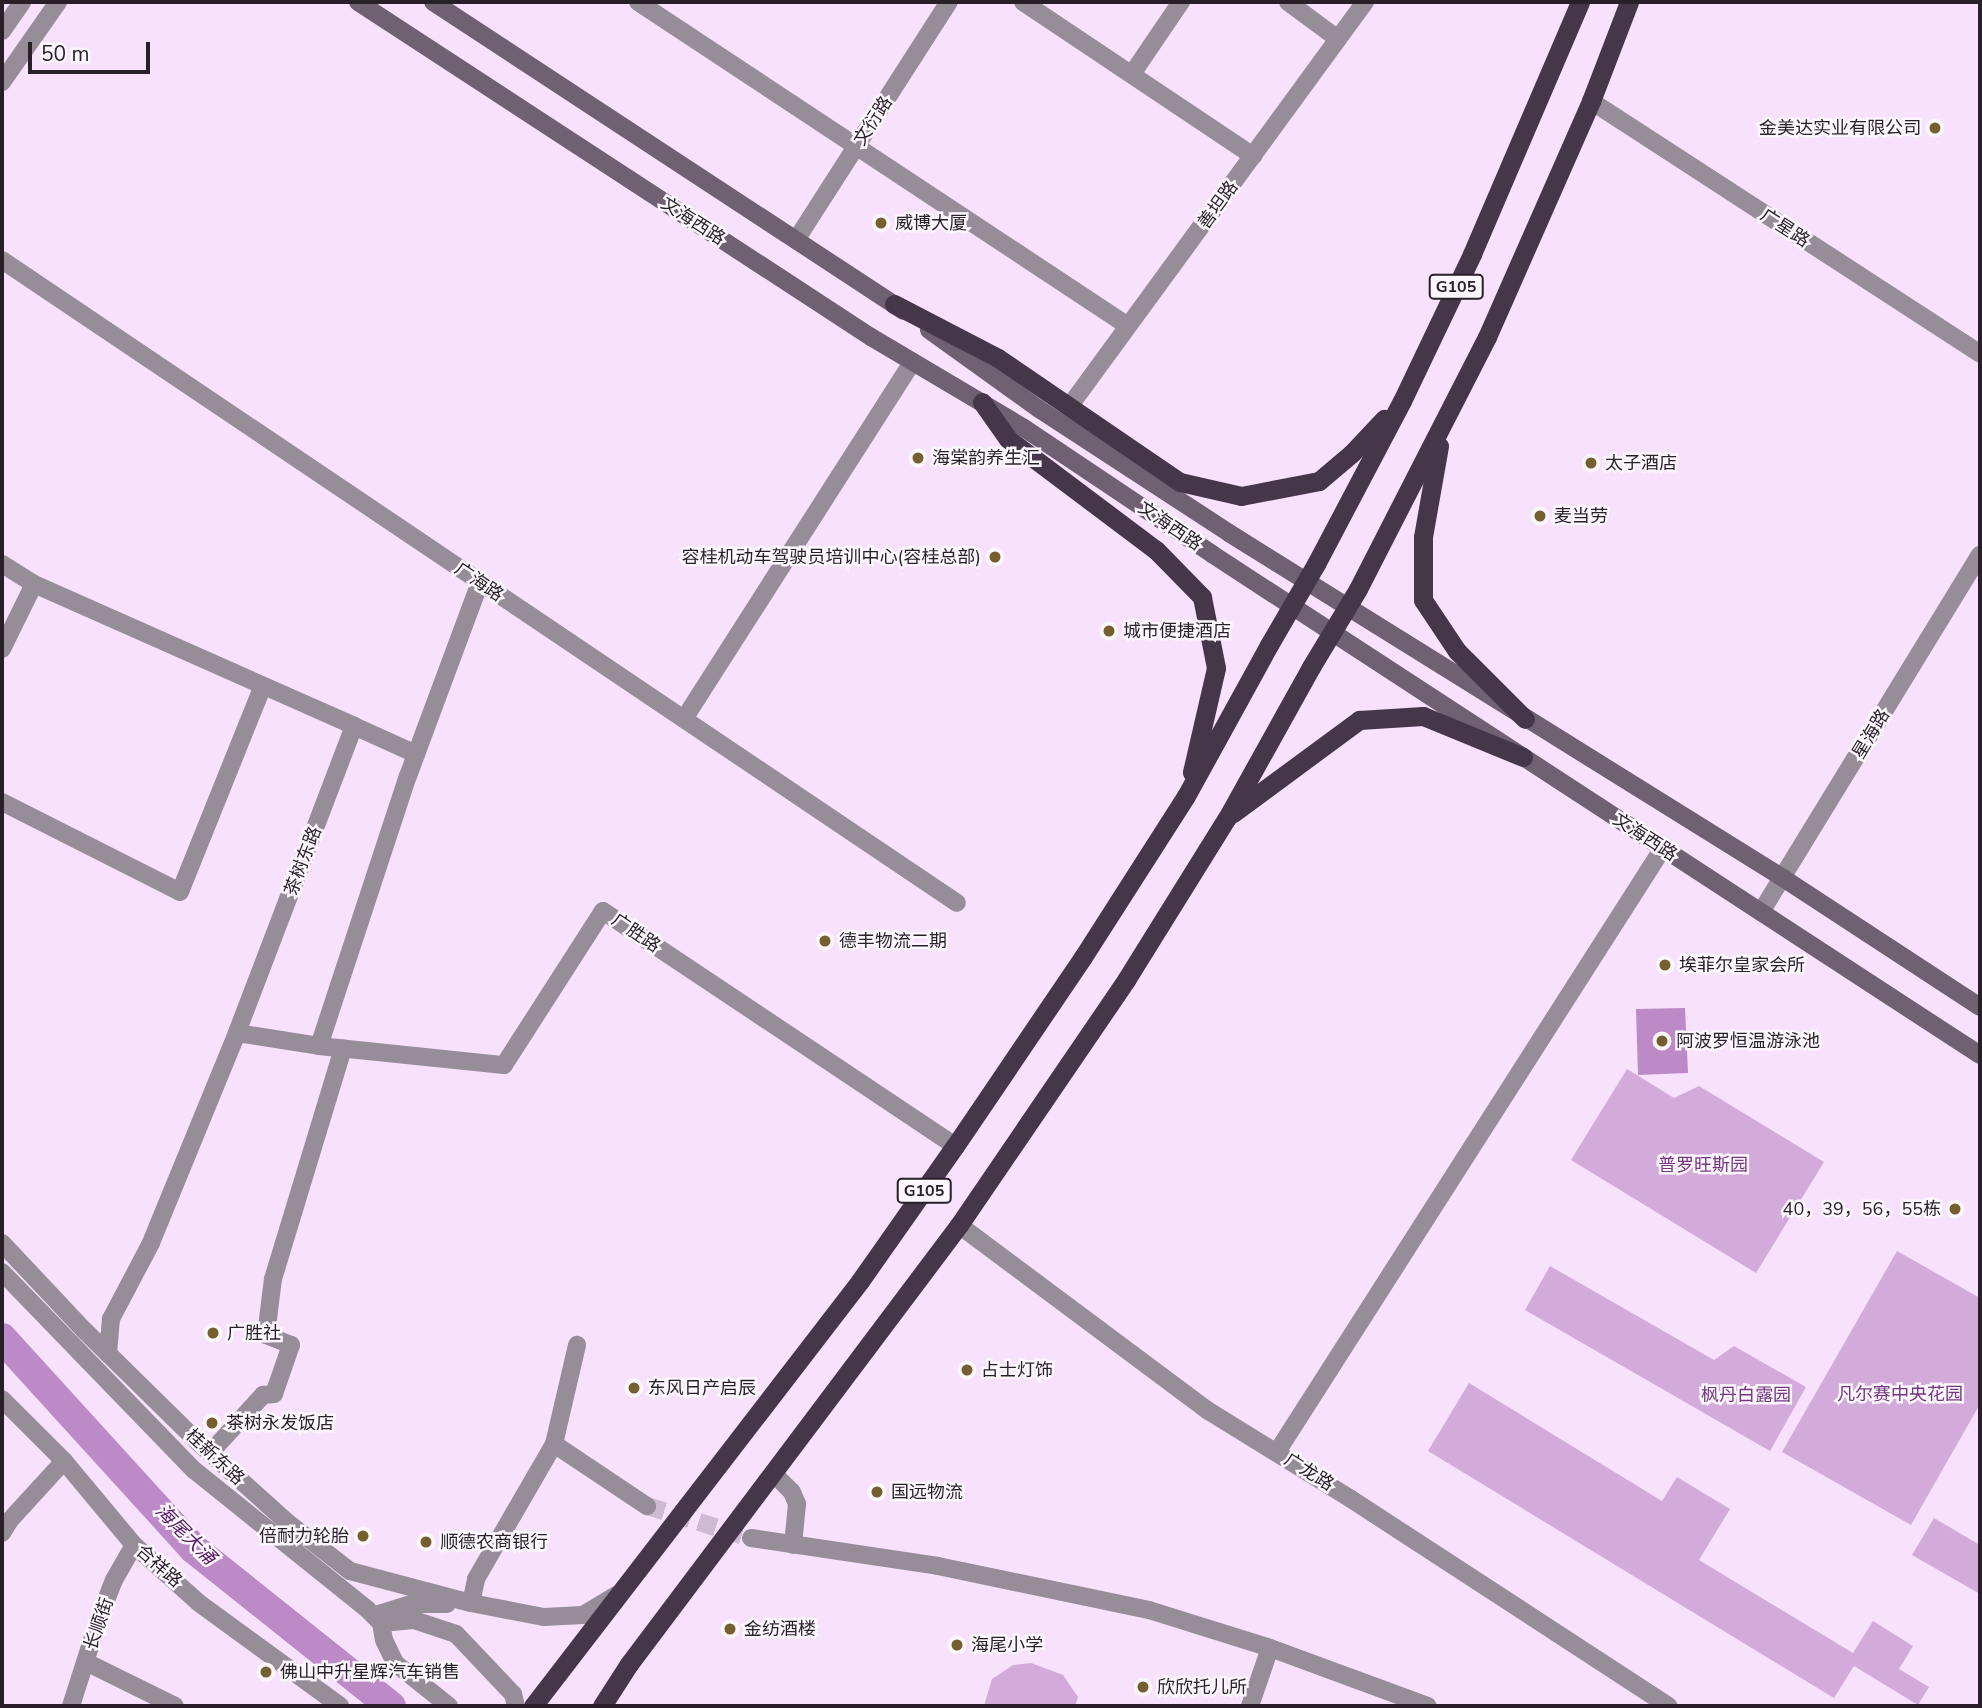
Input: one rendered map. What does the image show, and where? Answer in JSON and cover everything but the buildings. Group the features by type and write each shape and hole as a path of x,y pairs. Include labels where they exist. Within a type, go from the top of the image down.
{"highway":[{"name":"G105","path":"533,1706 860,1281 956,1146 1083,957 1186,796 1316,564 1402,401 1472,254 1580,2"},
{"path":"1525,719 1457,651 1423,600 1423,537 1443,428 1487,337 1591,101 1629,2"},
{"path":"894,304 998,358 1180,482 1241,496 1319,481 1352,453 1402,401"},
{"path":"982,402 1008,439 1156,550 1202,597 1216,668 1186,796"},
{"name":"G105","path":"603,1706 629,1664 959,1225 1126,980 1227,818 1358,589 1443,428"},
{"path":"1227,818 1359,720 1423,716 1523,757"}],"main road":[{"name":"文海西路","path":"358,2 912,362 982,402 1980,1055"},
{"name":"文海西路","path":"433,2 894,304 1057,421 1525,719 1783,878 1980,1007"}],"street":[{"path":"2,31 22,2"},
{"path":"2,82 58,2"},
{"path":"638,2 1129,326"},
{"name":"文衍路","path":"796,240 949,2"},
{"path":"1023,2 1253,156"},
{"path":"1132,74 1181,2"},
{"path":"1288,2 1338,39"},
{"name":"善坦路","path":"1069,407 1365,2"},
{"name":"广星路","path":"1591,101 1980,354"},
{"name":"广海路","path":"2,260 957,903"},
{"path":"684,719 912,362"},
{"name":"星海路","path":"1761,912 1980,555"},
{"path":"2,565 34,584 416,754"},
{"path":"319,1046 416,754 480,582"},
{"path":"2,649 34,584"},
{"path":"2,802 180,892 263,687"},
{"name":"茶树东路","path":"108,1354 111,1319 151,1244 237,1033 354,726"},
{"path":"1277,1452 1663,848"},
{"name":"广胜路","path":"237,1033 319,1046 504,1065 603,911 956,1146"},
{"path":"211,1453 262,1395 274,1394 291,1345 266,1335 273,1279 343,1048"},
{"name":"广龙路","path":"959,1225 1207,1410 1277,1452 1668,1706"},
{"name":"桂新东路","path":"2,1243 108,1354 211,1453 287,1522 350,1571 471,1603 544,1617 583,1615 624,1590"},
{"name":"桂新东路","path":"2,1272 194,1470 377,1619 412,1604 471,1603"},
{"path":"471,1603 476,1579 554,1444 577,1345"},
{"name":"合祥路","path":"4,1406 64,1461 134,1545 200,1603 340,1706"},
{"path":"554,1444 647,1506"},
{"path":"2,1533 10,1520 64,1461"},
{"path":"774,1474 792,1492 797,1504 793,1545"},
{"path":"751,1538 938,1566 1178,1618 1270,1648 1428,1706"},
{"name":"长顺街","path":"71,1706 114,1580 134,1545"},
{"path":"449,1706 395,1663 377,1619 414,1620 456,1634 513,1694 516,1706"},
{"path":"1250,1706 1270,1648"},
{"path":"86,1662 175,1706"}],"green space":[{"name":"普罗旺斯园","path":"1627,1069 1674,1098 1699,1086 1824,1162 1756,1273 1571,1160"},
{"name":"凡尔赛中央花园","path":"1897,1251 1980,1298 1980,1404 1911,1525 1782,1452"},
{"name":"枫丹白露园","path":"1550,1266 1714,1360 1734,1346 1806,1387 1770,1451 1525,1310"},
{"path":"1469,1383 1662,1501 1677,1477 1730,1509 1699,1560 1853,1653 1873,1621 1913,1646 1899,1669 1929,1687 1918,1705 1854,1666 1834,1698 1428,1451"},
{"path":"1934,1518 1980,1545 1980,1594 1912,1555"},
{"path":"1031,1663 1063,1675 1078,1697 1075,1706 984,1706 992,1679 1013,1665"}],"shaded area":[{"name":"阿波罗恒温游泳池","path":"1685,1008 1688,1073 1638,1075 1636,1009"}],"waterway":[{"name":"海尾大涌","path":"2,1338 194,1549 391,1706"}],"tunnel":[{"path":"647,1506 751,1538"}],"place":[{"name":"金美达实业有限公司","path":"1935,128"},
{"name":"威博大厦","path":"881,223"},
{"name":"海棠韵养生汇","path":"918,458"},
{"name":"太子酒店","path":"1591,463"},
{"name":"麦当劳","path":"1540,516"},
{"name":"容桂机动车驾驶员培训中心(容桂总部)","path":"995,557"},
{"name":"城市便捷酒店","path":"1109,631"},
{"name":"德丰物流二期","path":"825,941"},
{"name":"埃菲尔皇家会所","path":"1665,965"},
{"name":"阿波罗恒温游泳池","path":"1662,1041"},
{"name":"40，39，56，55栋","path":"1955,1209"},
{"name":"广胜社","path":"213,1333"},
{"name":"占士灯饰","path":"967,1370"},
{"name":"东风日产启辰","path":"634,1388"},
{"name":"茶树永发饭店","path":"212,1423"},
{"name":"国远物流","path":"877,1492"},
{"name":"倍耐力轮胎","path":"363,1536"},
{"name":"顺德农商银行","path":"426,1542"},
{"name":"金纺酒楼","path":"730,1629"},
{"name":"海尾小学","path":"957,1645"},
{"name":"佛山中升星辉汽车销售","path":"266,1672"},
{"name":"欣欣托儿所","path":"1143,1687"}]}
